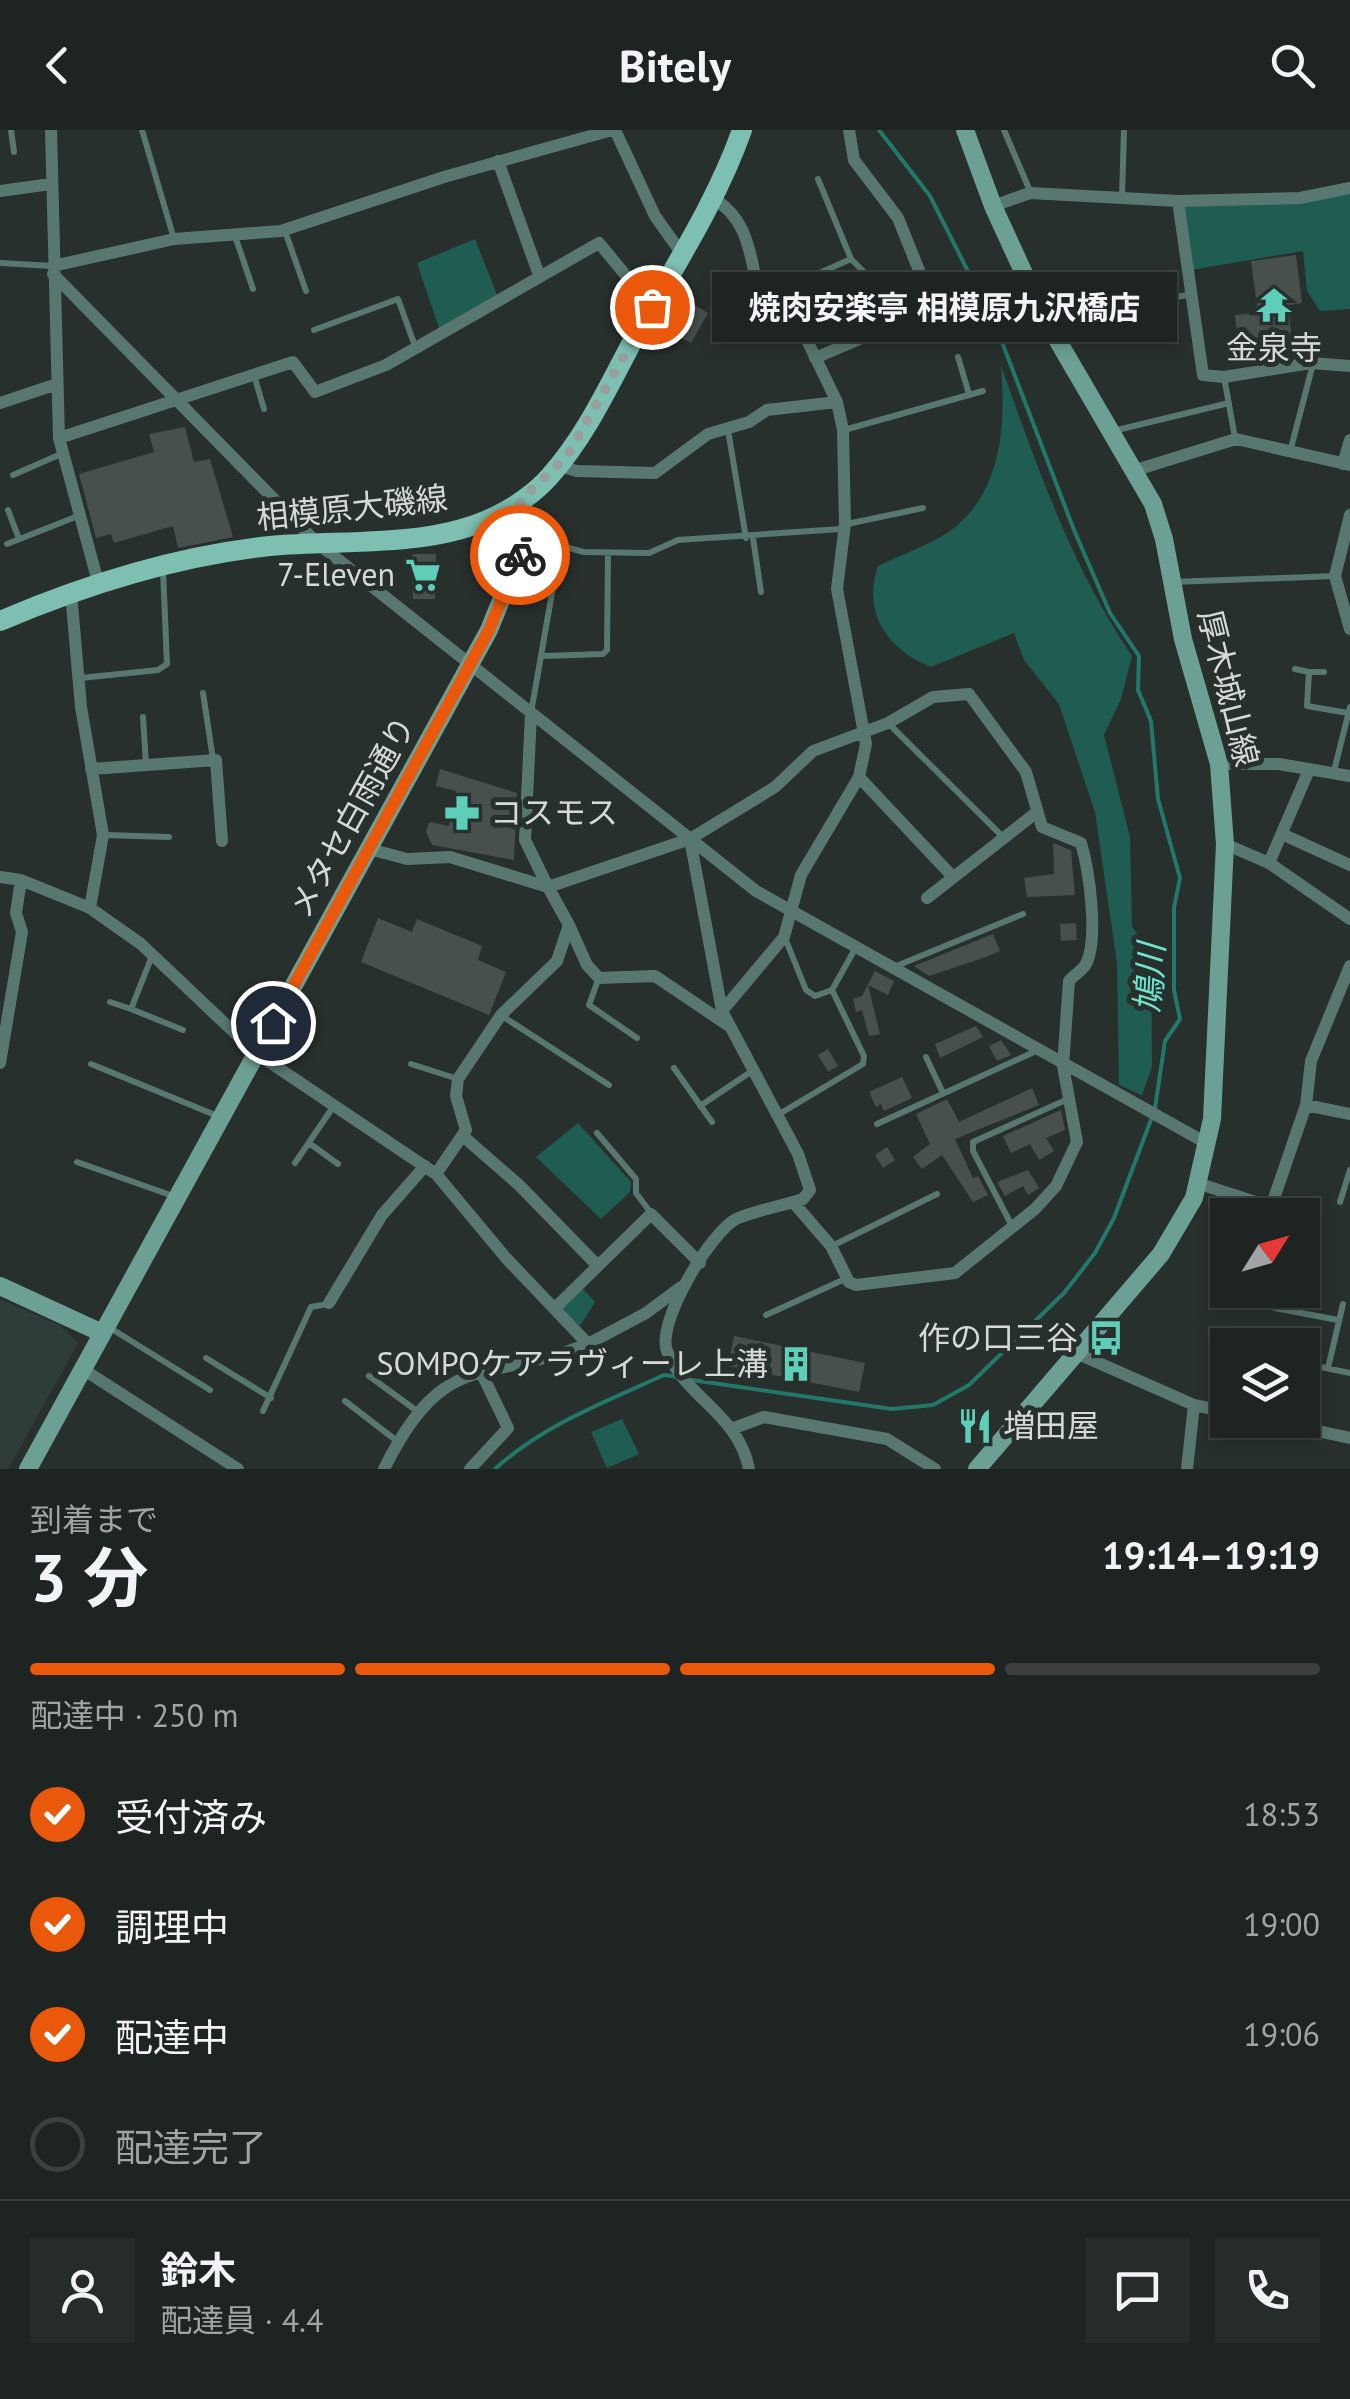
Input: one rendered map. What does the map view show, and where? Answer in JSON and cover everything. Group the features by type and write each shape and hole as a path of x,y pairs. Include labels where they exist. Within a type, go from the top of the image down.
{"main road":[{"name":"相模原大磯線","path":"0,621 98,582 162,564 230,551 451,530 496,516 520,501 559,466 682,254 742,130"},
{"name":"厚木城山線","path":"965,130 993,206 1044,318 1136,470 1164,540 1171,582 1219,764 1225,844 1208,1144 1200,1184 1161,1254 977,1469"},
{"path":"520,501 527,536"},
{"name":"メタセ白雨通り","path":"28,1469 470,665 507,593 527,536"},
{"path":"0,1286 104,1329"}],"street":[{"path":"51,130 54,385 59,438 98,582"},
{"path":"53,270 174,239 284,230 498,161 614,130 655,216 682,254"},
{"path":"815,358 882,333 928,310 932,303 898,218 854,160 850,130"},
{"path":"498,161 539,276"},
{"path":"0,191 51,184"},
{"path":"993,206 1030,192 1178,201 1300,198 1350,188"},
{"path":"712,198 732,211 744,228 769,322 802,330 836,402 843,430 843,527 837,589 866,732 859,777 800,875 784,937 722,1011"},
{"path":"1178,201 1201,372 1206,378 1313,363 1350,366"},
{"path":"59,438 173,398 296,362 315,392 386,365 602,243 652,307"},
{"path":"53,270 316,542 690,839 791,911 1208,1144"},
{"path":"0,402 54,385"},
{"path":"559,466 577,471 655,473 708,434 784,406 836,402"},
{"path":"1136,470 1236,440 1291,448 1347,464 1350,440"},
{"path":"1350,515 1335,576 1350,630"},
{"path":"72,593 79,678 103,835 90,908"},
{"path":"369,848 407,859 450,857 548,887 690,839 775,787 813,751 888,723 933,697 969,694 1022,766 1037,812 1049,832 1081,843 1090,901 1087,960 1068,986 1063,1066 1077,1132 1075,1151 1056,1186 1014,1228 952,1274 856,1285 846,1279 831,1246 793,1202"},
{"path":"531,713 525,840 587,965 599,978 655,976 731,1027"},
{"path":"91,768 213,759 220,770 222,841"},
{"path":"1219,764 1279,764 1350,776"},
{"path":"1269,862 1309,770"},
{"path":"859,777 952,876"},
{"path":"927,898 1004,838 1023,818 1037,812"},
{"path":"1282,834 1350,865"},
{"path":"384,1469 417,1411 440,1391 480,1370 588,1344 646,1313 682,1287 736,1220 793,1202 810,1190 798,1154 722,1011 690,839"},
{"path":"1225,844 1269,862 1350,919"},
{"path":"0,877 20,880 90,908 153,955 256,1053 431,1170 506,1258 588,1344"},
{"path":"0,1063 22,932 16,913 20,880"},
{"path":"329,1303 382,1215 464,1137 466,1122 456,1096 458,1079 501,1015 557,961 569,925"},
{"path":"1200,1184 1270,1207 1306,1104 1311,1061 1350,966"},
{"path":"1306,1104 1350,1114"},
{"path":"464,1137 597,1265"},
{"path":"555,1308 651,1214 700,1264"},
{"path":"682,1287 666,1340 674,1363 734,1428 749,1469"},
{"path":"1076,1353 1194,1405 1210,1408"},
{"path":"82,1368 238,1469"},
{"path":"470,1469 508,1428 480,1370"},
{"path":"1187,1469 1194,1405"},
{"path":"734,1428 764,1416 882,1438 935,1469"},
{"path":"1320,1432 1350,1438"}],"lane":[{"path":"10,130 14,152"},
{"path":"142,130 174,239"},
{"path":"1004,130 1030,192"},
{"path":"1122,196 1124,130"},
{"path":"818,179 851,259 863,270"},
{"path":"284,230 306,291"},
{"path":"235,234 253,289"},
{"path":"760,299 851,259"},
{"path":"0,263 53,270"},
{"path":"393,286 414,346"},
{"path":"1044,318 1191,295"},
{"path":"314,330 398,299"},
{"path":"958,357 969,395"},
{"path":"1291,448 1313,363"},
{"path":"254,374 264,410"},
{"path":"1224,377 1236,440"},
{"path":"843,430 983,390"},
{"path":"1112,431 1229,403"},
{"path":"728,429 761,592"},
{"path":"13,475 61,454"},
{"path":"527,536 560,546 649,553 678,540 750,538 843,527 922,508"},
{"path":"8,510 19,539"},
{"path":"7,544 78,516"},
{"path":"531,713 560,546"},
{"path":"543,656 603,654 607,650 608,552"},
{"path":"79,678 158,670 167,664 162,564"},
{"path":"1171,582 1335,576"},
{"path":"1295,669 1324,672"},
{"path":"1309,672 1307,706 1349,710 1334,772"},
{"path":"203,692 213,759"},
{"path":"143,717 146,764"},
{"path":"888,723 1004,838"},
{"path":"103,835 169,837"},
{"path":"893,968 1023,914"},
{"path":"784,937 809,993 816,996 832,990 856,948"},
{"path":"131,1009 153,955"},
{"path":"599,978 589,1005 636,1038"},
{"path":"776,1116 863,1064 864,1056 832,990"},
{"path":"110,1002 182,1030"},
{"path":"501,1015 609,1085"},
{"path":"877,1124 1036,1051"},
{"path":"926,1057 944,1094"},
{"path":"91,1064 221,1118"},
{"path":"412,1064 458,1079"},
{"path":"674,1068 712,1122"},
{"path":"700,1106 752,1070"},
{"path":"1014,1228 974,1151 974,1142 1069,1098"},
{"path":"295,1163 334,1106"},
{"path":"596,1133 636,1180 636,1194 651,1214"},
{"path":"309,1143 338,1164"},
{"path":"77,1162 178,1197"},
{"path":"1340,1202 1350,1170"},
{"path":"831,1246 937,1194"},
{"path":"766,1315 846,1279"},
{"path":"264,1411 310,1308 329,1303"},
{"path":"1328,1368 1342,1304"},
{"path":"1275,1308 1338,1320"},
{"path":"104,1329 210,1390"},
{"path":"206,1358 270,1398"},
{"path":"1320,1366 1350,1372"},
{"path":"369,1376 417,1411"},
{"path":"344,1401 398,1441"}],"shaded area":[{"path":"0,1299 59,1325 78,1343 8,1469 0,1469"}],"green space":[{"path":"1350,194 1350,309 1320,311 1307,291 1303,251 1191,270 1184,208 1187,205"},
{"path":"475,239 497,295 439,328 417,263"},
{"path":"1001,366 1074,552 1132,656 1121,699 1104,735 1130,837 1132,927 1151,951 1152,1067 1142,1095 1119,1085 1117,963 1095,812 1059,704 1024,660 1014,633 931,667 891,640 876,614 873,599 878,566 947,533 965,518 990,480 1001,435"},
{"path":"578,1123 631,1182 630,1192 601,1219 536,1157"},
{"path":"581,1287 595,1302 580,1326 560,1308"},
{"path":"622,1419 639,1454 607,1468 591,1432"}],"building":[{"name":"金泉寺","path":"1296,255 1302,303 1288,305 1291,332 1302,331 1304,345 1239,353 1235,315 1258,313 1251,261"},
{"path":"676,294 708,313 691,343 659,325"},
{"path":"185,427 194,462 210,459 233,537 178,548 173,526 114,543 111,534 96,538 79,474 154,452 149,434"},
{"path":"412,554 436,554 435,599 413,599"},
{"path":"440,769 517,793 514,860 432,845 426,832 429,822 449,826 456,791 436,786"},
{"path":"1053,843 1071,850 1075,895 1027,897 1024,878 1054,874"},
{"path":"378,918 412,932 417,919 482,946 478,960 506,972 489,1015 361,962"},
{"path":"1076,923 1077,940 1061,941 1060,924"},
{"path":"993,934 1000,951 986,957 929,976 914,966"},
{"path":"875,971 894,981 888,995 868,985 880,1034 869,1036 862,1010 856,1012 853,999 862,996"},
{"path":"976,1026 983,1037 940,1058 935,1044"},
{"path":"1001,1040 1011,1055 997,1061 989,1046"},
{"path":"828,1049 838,1066 828,1072 818,1055"},
{"path":"902,1077 912,1098 884,1111 881,1104 876,1107 869,1092"},
{"path":"1032,1088 1039,1105 955,1139 973,1178 978,1176 988,1195 973,1202 942,1155 922,1169 913,1157 930,1144 916,1114 947,1099 959,1122"},
{"path":"1061,1110 1065,1130 1046,1138 1054,1151 1039,1160 1030,1144 1011,1153 1003,1136"},
{"path":"887,1147 895,1160 883,1168 875,1155"},
{"path":"1028,1170 1039,1188 1028,1195 1023,1186 1005,1196 997,1182"},
{"name":"SOMPOケアラヴィーレ上溝","path":"734,1336 865,1363 859,1392 728,1366"}],"waterway":[{"name":"鳩川","path":"879,130 930,196 997,329 1110,613 1139,656 1138,690 1151,721 1158,799 1180,878 1174,908 1174,990 1180,1019 1165,1041 1155,1108"},
{"name":"鳩川","path":"692,1380 892,1409 933,1405 969,1385 1064,1293 1095,1253 1114,1218 1152,1117"},
{"name":"鳩川","path":"495,1469 533,1440 575,1416 664,1375 678,1377"}],"way so far":[{"path":"520,555 527,536 520,501 550,477 567,456 652,307"}],"place":[{"name":"金泉寺","path":"1274,305"},
{"name":"焼肉安楽亭 相模原九沢橋店","path":"652,307"},
{"name":"7-Eleven","path":"423,575"},
{"name":"コスモス","path":"462,813"},
{"name":"作の口三谷","path":"1106,1338"},
{"name":"SOMPOケアラヴィーレ上溝","path":"796,1364"},
{"name":"増田屋","path":"975,1426"}],"route":[{"path":"273,1023 489,630 520,555"}]}
